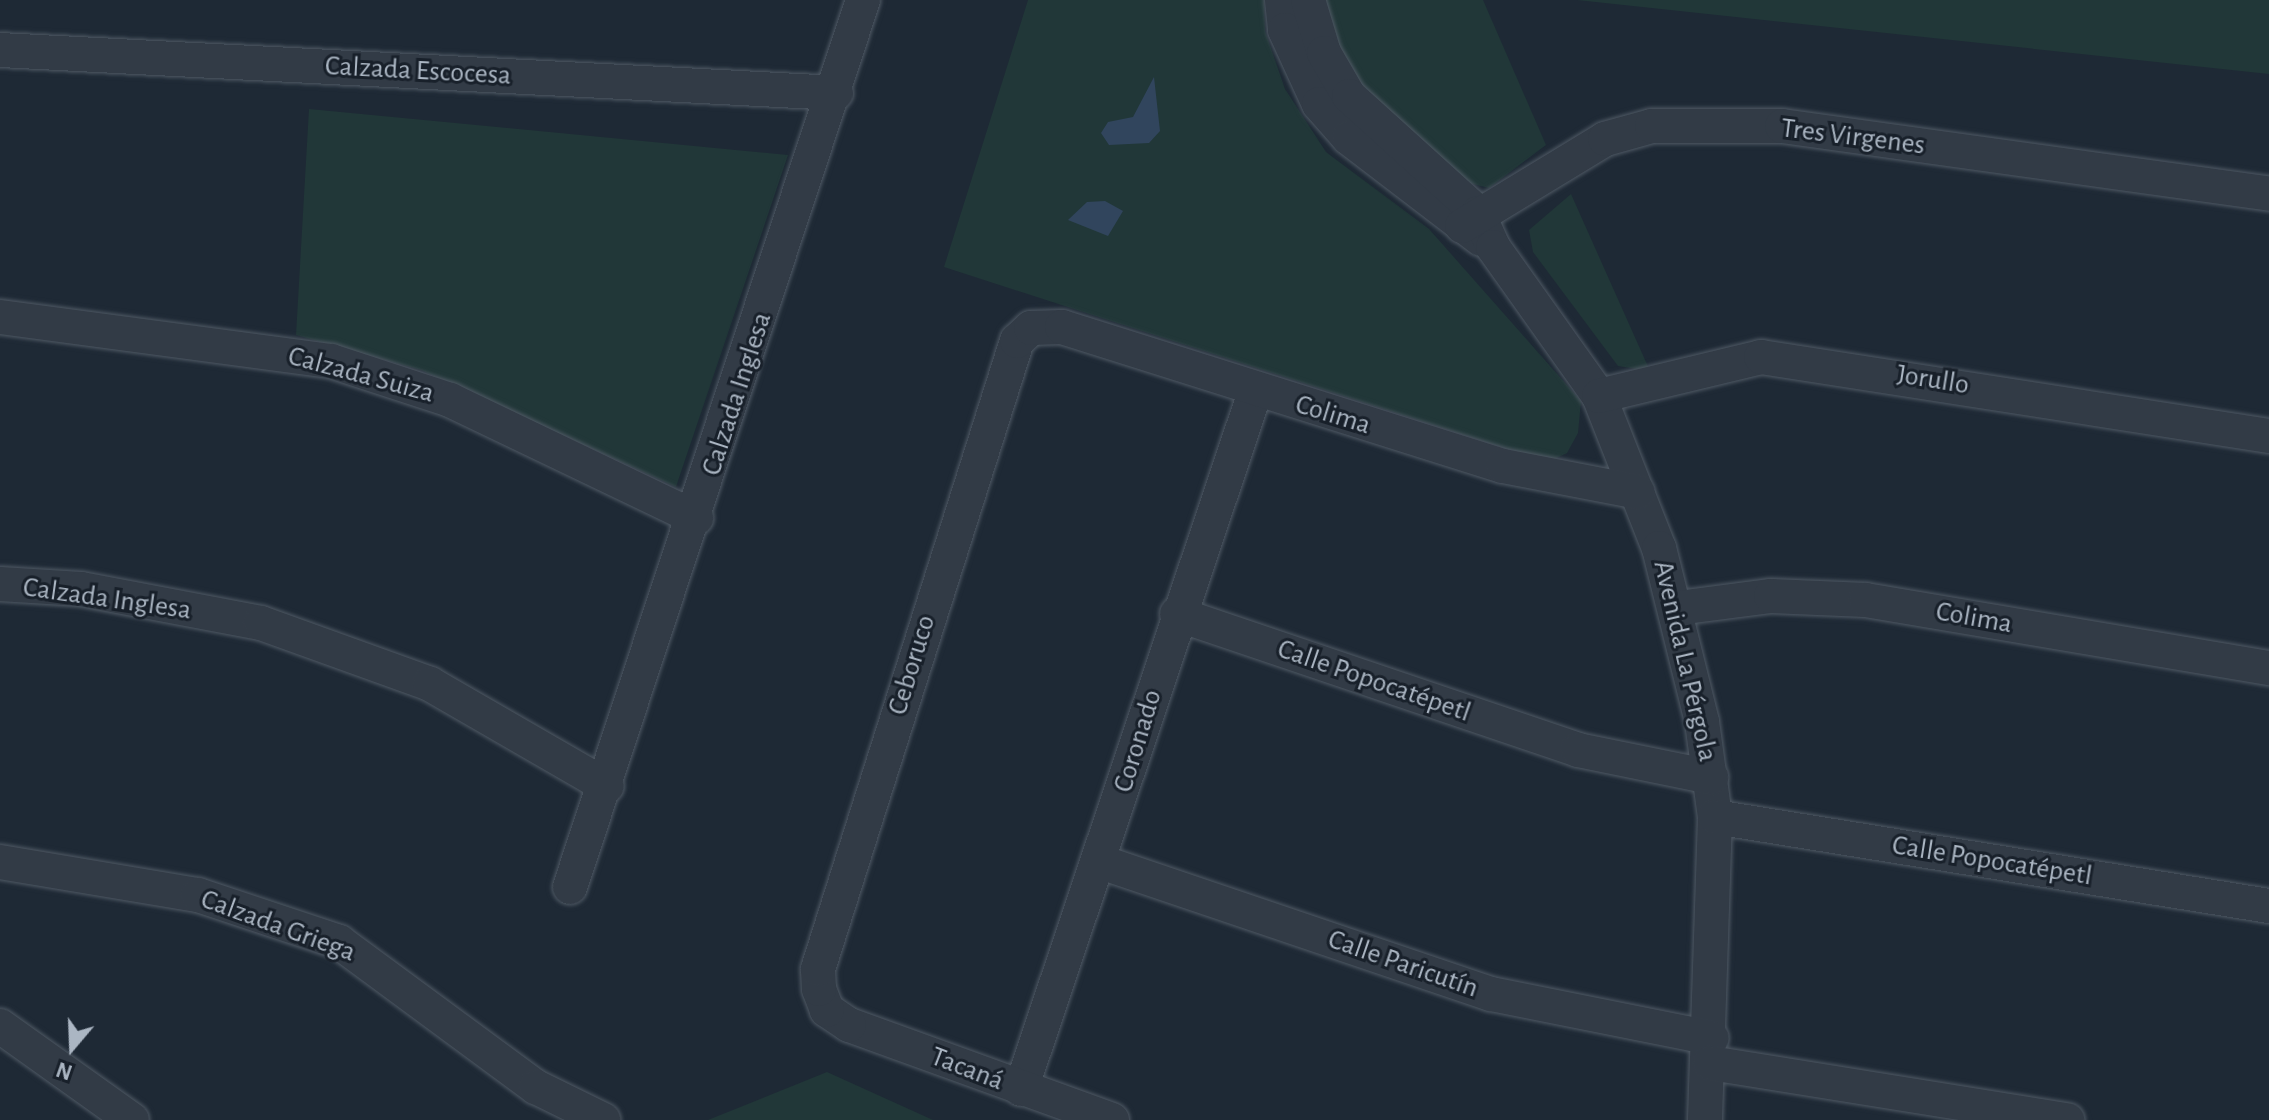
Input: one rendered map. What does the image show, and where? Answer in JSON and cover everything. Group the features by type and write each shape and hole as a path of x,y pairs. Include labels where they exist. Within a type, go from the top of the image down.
{"street":[{"name":"Calzada Inglesa","path":"570,887 696,518 836,93 863,0"},
{"path":"1282,0 1285,30 1319,104 1349,138 1470,220"},
{"path":"1308,0 1324,53 1349,96 1470,220"},
{"name":"Calzada Escocesa","path":"0,50 836,93"},
{"name":"Tres Virgenes","path":"1470,220 1605,139 1652,126 1782,126 2269,194"},
{"name":"Avenida La Pérgola","path":"1470,220 1493,247 1599,396 1638,492 1678,608 1711,777 1715,817 1711,1050 1705,1120"},
{"name":"Calzada Suiza","path":"0,317 331,361 450,400 696,518"},
{"name":"Colima","path":"1031,328 1062,327 1255,392 1503,466 1638,492"},
{"name":"Ceboruco","path":"827,1010 818,969 1007,357 1031,328"},
{"name":"Jorullo","path":"1599,396 1761,357 2269,436"},
{"name":"Coronado","path":"1021,1089 1101,862 1177,614 1255,392"},
{"name":"Calzada Inglesa","path":"0,584 81,589 261,623 430,684 607,786"},
{"name":"Colima","path":"1678,608 1771,596 1866,600 2269,668"},
{"name":"Calle Popocatépetl","path":"1177,614 1578,750 1711,777"},
{"name":"Calle Popocatépetl","path":"1715,817 2269,906"},
{"name":"Calzada Griega","path":"0,862 198,895 339,942 536,1087 603,1120"},
{"name":"Calle Paricutín","path":"1101,862 1491,994 1711,1050 2067,1120"},
{"name":"Tacaná","path":"827,1010 1021,1089 1112,1120"},
{"path":"0,1026 132,1120"}],"green space":[{"path":"1028,0 1264,0 1265,31 1285,89 1326,152 1429,229 1581,401 1578,433 1567,453 1548,462 944,267"},
{"path":"1323,0 1483,0 1546,145 1489,188 1469,183 1355,85 1336,52"},
{"path":"1577,0 2269,0 2269,74"},
{"path":"309,109 788,155 676,487 421,370 296,335"},
{"path":"1571,194 1650,371 1618,366 1533,252 1529,230"},
{"path":"827,1072 933,1120 708,1120"}],"water":[{"path":"1154,77 1160,131 1149,143 1109,145 1101,133 1108,122 1133,117"},
{"path":"1105,201 1123,211 1108,236 1068,220 1087,202"}]}
